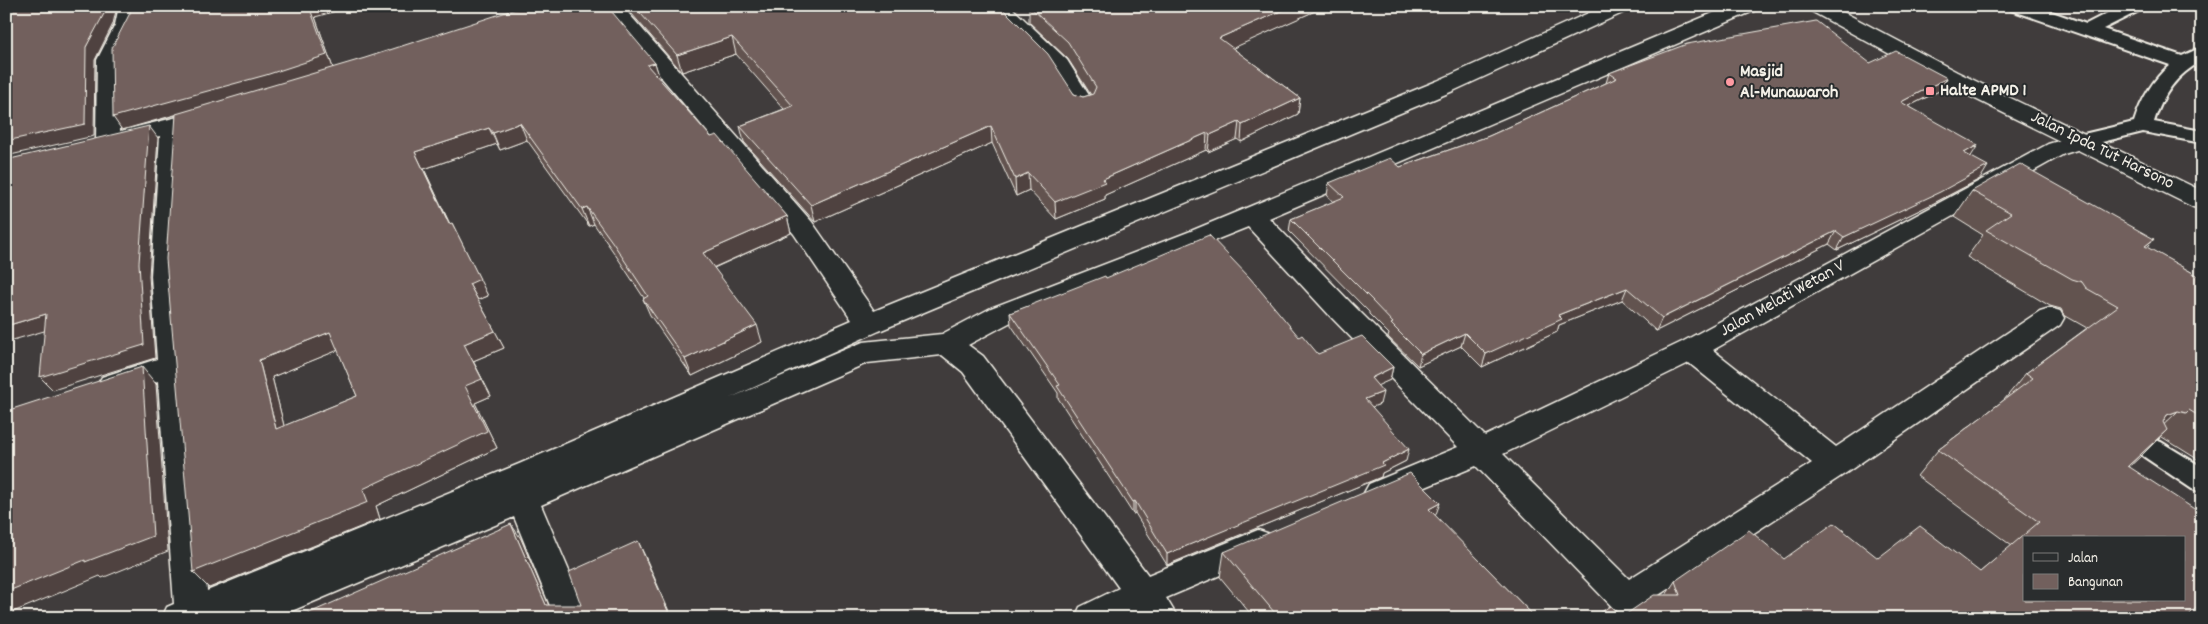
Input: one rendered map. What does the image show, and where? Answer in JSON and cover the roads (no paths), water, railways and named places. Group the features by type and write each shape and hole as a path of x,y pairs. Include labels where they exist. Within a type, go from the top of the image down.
{"street":[{"path":"129,6 126,25 108,60 99,143 173,127 229,111"},
{"path":"611,6 803,228 869,324"},
{"path":"173,127 164,276 173,365 186,615 530,473 869,324 1445,86 1622,6"},
{"path":"237,618 523,499 863,352 947,344 1000,315 1251,215 1749,6"},
{"name":"Jalan Ipda Tut Harsono","path":"1816,6 1949,77 2202,200"},
{"path":"1013,13 1059,65 1084,104"},
{"name":"Jalan Melati Wetan V","path":"1352,504 1481,451 1692,349 2056,149 2082,141"},
{"path":"1251,215 1340,310 1636,608 1835,464 2050,318"},
{"path":"947,344 973,364 1151,605"},
{"path":"1692,349 1835,464"},
{"path":"90,392 173,365"},
{"path":"523,499 572,618"},
{"path":"1092,618 1151,605 1288,532"}],"lane":[{"path":"2017,6 2183,63"},
{"path":"2088,30 2136,6"},
{"path":"2143,126 2155,92 2162,80 2183,63 2202,53"},
{"path":"2082,141 2143,126 2202,137"},
{"path":"2152,449 2202,481"}],"place":[{"name":"Masjid Al-Munawaroh","path":"1730,82"},
{"name":"Halte APMD 1","path":"1930,91"}]}
